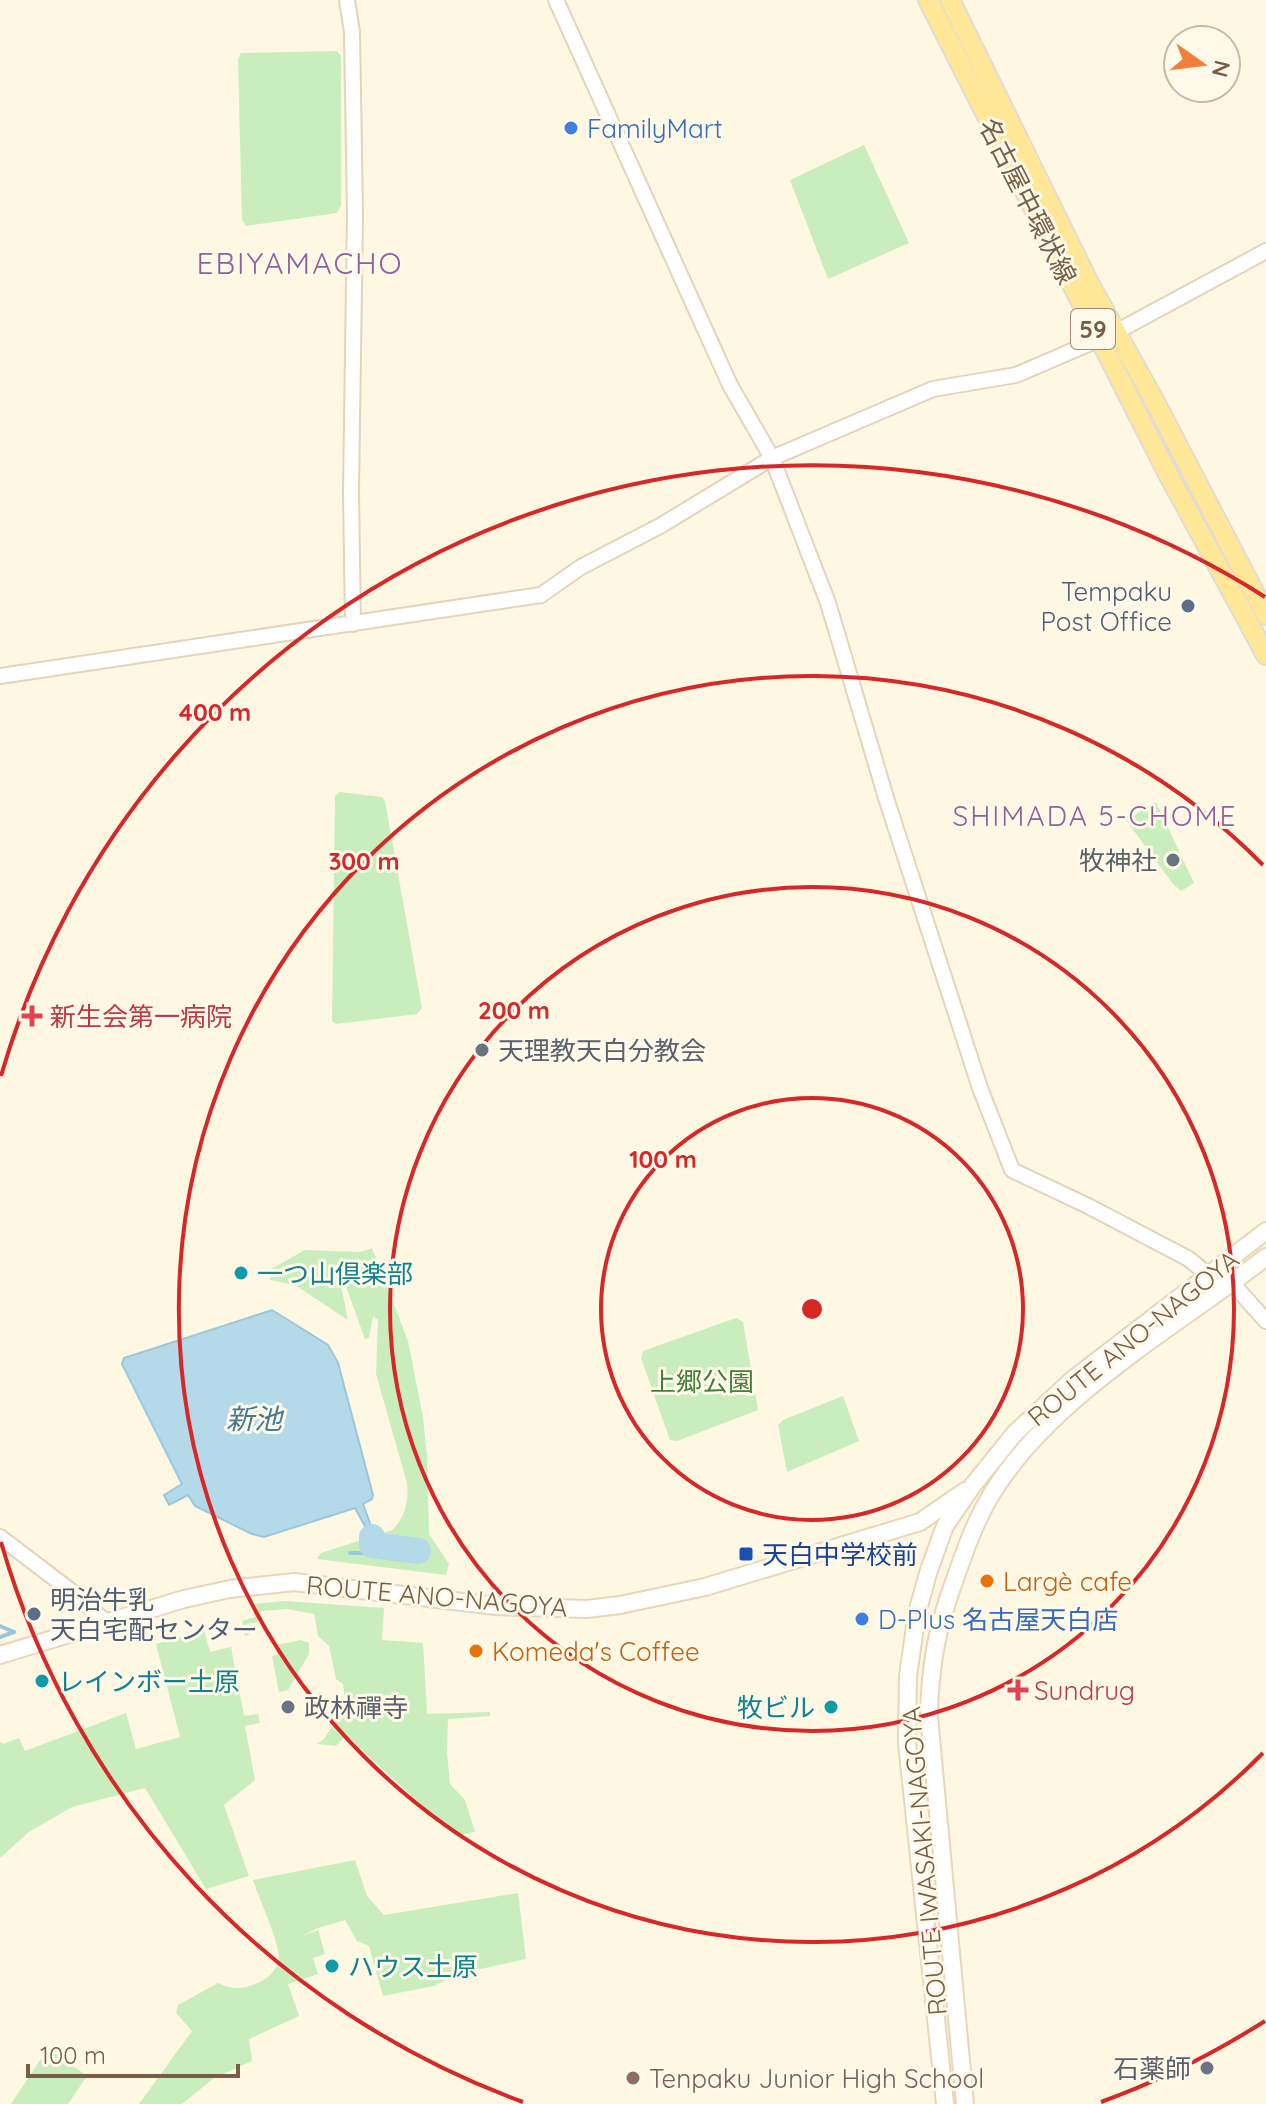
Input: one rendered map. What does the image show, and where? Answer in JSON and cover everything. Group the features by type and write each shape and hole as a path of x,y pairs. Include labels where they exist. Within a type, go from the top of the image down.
{"main road":[{"name":"名古屋中環状線","path":"928,0 1107,336 1266,615"},
{"name":"名古屋中環状線","path":"950,0 1037,174 1107,336 1219,571 1266,655"},
{"name":"ROUTE ANO-NAGOYA","path":"920,1522 945,1526 1015,1433 1072,1380 1266,1231"},
{"name":"ROUTE ANO-NAGOYA","path":"967,1544 992,1493 1024,1451 1067,1407 1084,1391 1266,1257"},
{"name":"ROUTE ANO-NAGOYA","path":"0,1655 105,1621 230,1589 294,1582 496,1606 587,1609 620,1605 705,1587 920,1522 973,1485"},
{"path":"945,1526 967,1544"},
{"name":"ROUTE IWASAKI-NAGOYA","path":"945,1526 917,1613 908,1676 907,1743 945,2104"},
{"name":"ROUTE IWASAKI-NAGOYA","path":"965,2104 943,1890 929,1681 940,1618 967,1544"}],"street":[{"path":"347,0 352,32 355,215 351,492 353,624"},
{"path":"556,0 730,385 772,458 828,603 887,801 980,1088 998,1141 1012,1170 1177,1253 1208,1275 1232,1283 1266,1321"},
{"path":"0,676 541,595 581,567 678,516 772,458 933,389 1016,375 1107,336 1266,251"},
{"path":"0,1537 105,1621"}],"green space":[{"path":"337,51 341,56 341,205 337,213 246,226 242,220 238,59 241,53"},
{"path":"864,145 909,243 828,279 790,180"},
{"path":"340,792 382,797 385,801 422,1008 417,1014 336,1024 332,1021 335,796"},
{"path":"1156,802 1194,883 1181,891 1126,820"},
{"path":"372,1248 408,1341 423,1417 429,1534 449,1564 446,1575 317,1559 321,1553 392,1530 405,1509 407,1483 376,1374 378,1320 373,1316 369,1338 365,1339 341,1273 336,1278 342,1290 348,1320 295,1285 270,1280 271,1269 305,1250 360,1252"},
{"name":"上郷公園","path":"736,1318 743,1322 758,1410 677,1441 670,1440 641,1358 643,1351"},
{"path":"843,1396 859,1441 787,1472 778,1425 783,1420"},
{"path":"285,1601 384,1608 382,1640 423,1643 427,1714 490,1712 490,1716 448,1719 450,1784 465,1800 475,1832 455,1836 346,1735 336,1746 317,1744 324,1739 346,1705 343,1684 336,1679 329,1646 318,1636 314,1614 287,1609 261,1611 261,1621 247,1624 249,1635 245,1636 242,1621 255,1617 254,1604"},
{"path":"204,1630 210,1652 231,1647 244,1716 258,1714 260,1723 245,1726 255,1780 224,1805 249,1876 206,1889 145,1788 72,1807 29,1832 0,1858 0,1742 3,1744 19,1738 25,1751 126,1713 136,1749 180,1737 156,1644"},
{"path":"301,1640 309,1643 309,1654 288,1690 279,1692 272,1656 277,1655 276,1645"},
{"path":"355,1860 367,1896 384,1915 518,1893 526,1959 458,1974 434,1986 383,1996 369,1946 357,1941 345,1920 318,1928 300,1937 318,1930 325,1954 313,1958 318,1974 288,1984 299,2016 249,2039 252,2061 214,2078 182,2104 139,2104 192,2031 176,2013 178,2005 218,1983 236,1988 255,1984 267,1978 276,1967 279,1958 276,1942 253,1880"},
{"path":"48,2048 87,2076 68,2104 11,2104"}],"water":[{"name":"新池","path":"272,1310 328,1345 338,1363 373,1495 363,1504 371,1526 366,1528 355,1508 264,1537 195,1506 188,1495 169,1505 164,1495 182,1484 122,1364 124,1358"}],"waterway":[{"path":"372,1537 372,1545 418,1551"},
{"path":"350,1553 383,1553"},
{"path":"0,1626 14,1632"},
{"path":"0,1637 14,1632"}],"place":[{"name":"FamilyMart","path":"571,128"},
{"name":"Tempaku Post Office","path":"1188,606"},
{"name":"牧神社","path":"1173,860"},
{"name":"新生会第一病院","path":"32,1016"},
{"name":"天理教天白分教会","path":"482,1050"},
{"name":"一つ山倶楽部","path":"241,1273"},
{"name":"天白中学校前","path":"746,1554"},
{"name":"Largè cafe","path":"987,1581"},
{"name":"明治牛乳 天白宅配センター","path":"34,1614"},
{"name":"D-Plus 名古屋天白店","path":"862,1619"},
{"name":"Komeda's Coffee","path":"476,1651"},
{"name":"レインボー土原","path":"42,1681"},
{"name":"Sundrug","path":"1018,1690"},
{"name":"政林禪寺","path":"288,1707"},
{"name":"牧ビル","path":"831,1707"},
{"name":"ハウス土原","path":"332,1966"},
{"name":"石薬師","path":"1207,2068"},
{"name":"Tenpaku Junior High School","path":"633,2078"}],"district":[{"name":"EBIYAMACHO","path":"300,263"},
{"name":"SHIMADA 5-CHOME","path":"1095,815"}]}
